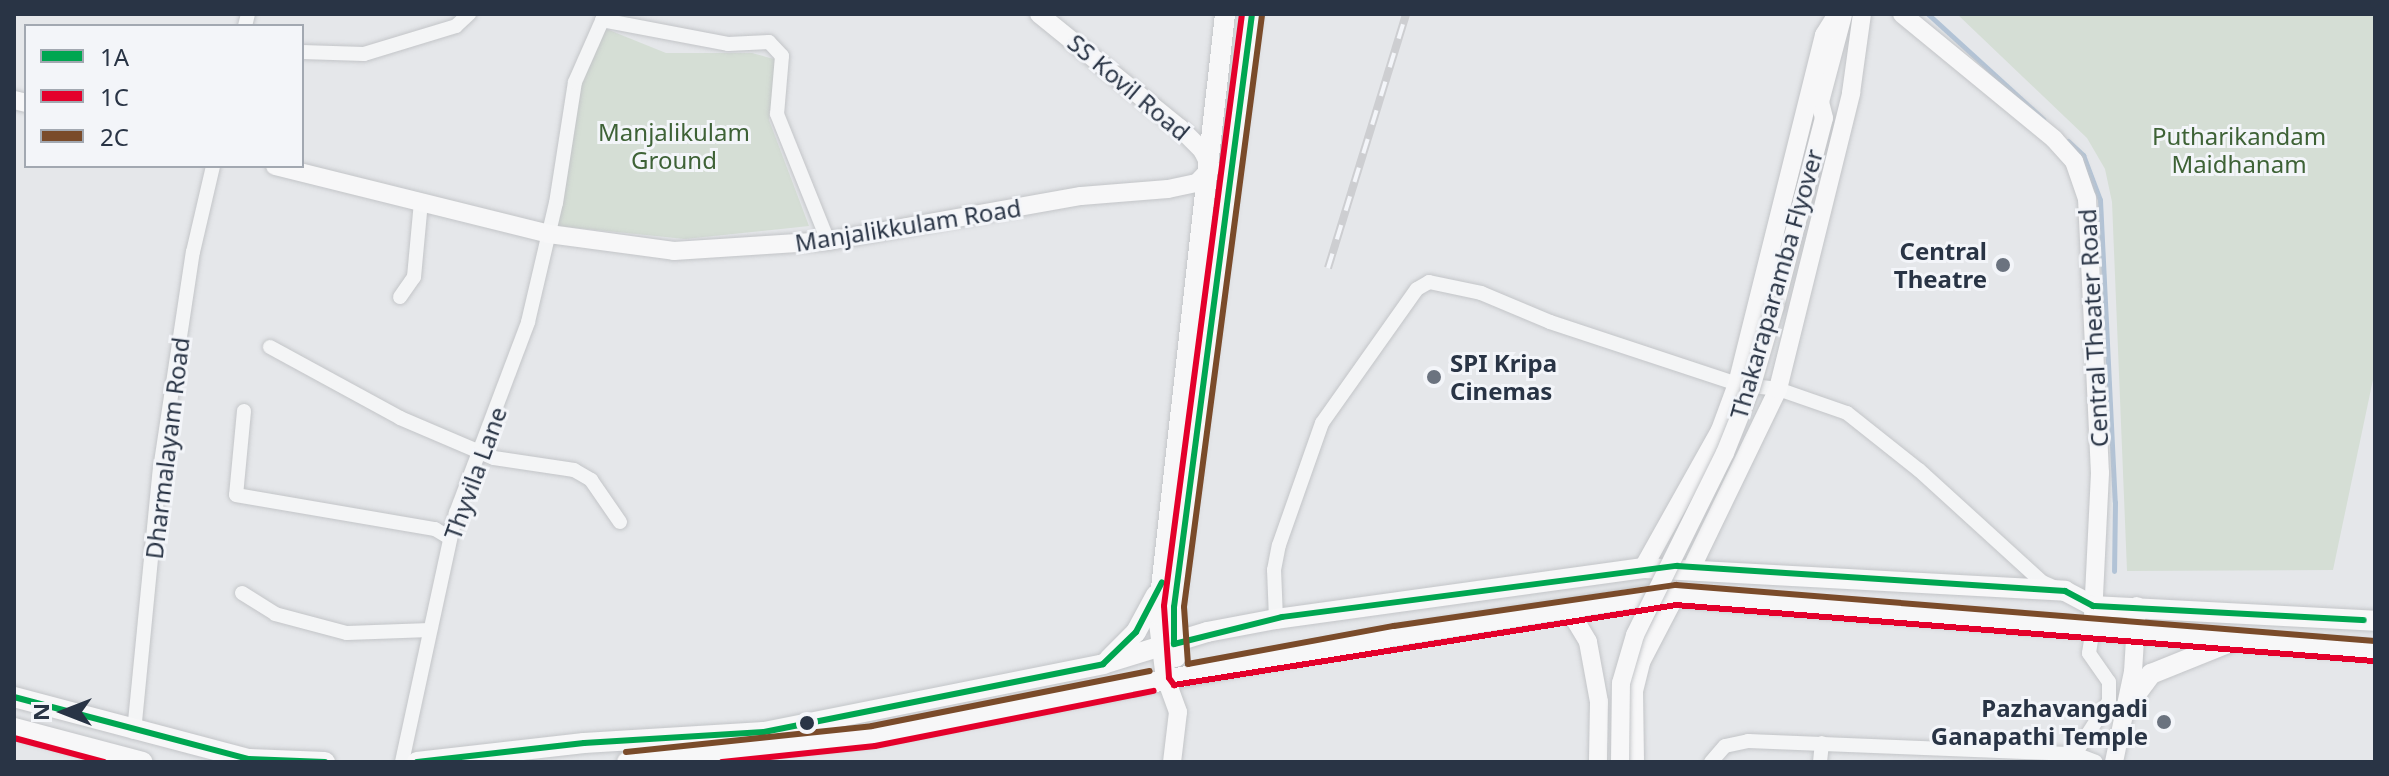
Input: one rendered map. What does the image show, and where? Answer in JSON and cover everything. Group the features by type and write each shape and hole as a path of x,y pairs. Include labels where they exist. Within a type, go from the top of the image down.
{"main road":[{"path":"1172,677 1162,582 1211,168 1225,14"},
{"path":"1167,646 1234,172 1252,14"},
{"path":"417,762 584,743 764,732 870,714 1103,664 1207,632 1272,619 1643,568 1692,567 2065,591 2093,606 2375,621"},
{"path":"1103,664 1136,632 1162,582"},
{"path":"627,762 873,736 1172,677 1676,595 2375,651"},
{"path":"2125,709 2151,674 2239,639"},
{"path":"14,697 134,732 249,759 325,762"},
{"path":"870,714 873,736"},
{"path":"14,728 143,762"}],"street":[{"path":"304,52 364,54 456,26 469,14"},
{"name":"SS Kovil Road","path":"1039,14 1180,128 1202,150 1211,168"},
{"path":"1643,568 1720,430 1737,384 1824,35 1837,14"},
{"path":"1843,14 1820,102 1824,118 1837,106 1861,14"},
{"path":"1692,567 1778,389 1851,93 1861,14"},
{"name":"Central Theater Road","path":"1902,14 2054,139 2074,161 2087,198 2100,473 2093,627"},
{"path":"604,17 674,37 728,44 769,42 782,56 777,114 828,241"},
{"name":"Thyvila Lane","path":"402,762 450,538 528,322 549,234 575,82 604,17"},
{"name":"Thakaraparamba Flyover","path":"1620,762 1621,683 1635,635 1725,453 1751,388 1824,118"},
{"name":"Dharmalayam Road","path":"134,732 160,469 193,252 213,168"},
{"name":"Manjalikkulam Road","path":"283,168 549,234 674,251 828,241 1081,196 1168,189 1197,183 1211,168"},
{"path":"1211,168 1234,172"},
{"path":"400,297 414,277 421,202"},
{"path":"1272,619 1274,570 1279,545 1322,423 1417,289 1429,282 1481,293 1550,322 1737,384 1778,389 1847,413 1919,470 2042,582 2065,591"},
{"path":"270,347 400,418 481,452 538,468 574,470 591,480 620,522"},
{"path":"244,411 236,495 435,529 450,538"},
{"path":"242,593 275,614 347,633 430,630"},
{"path":"1635,762 1634,691 1641,662 1676,595"},
{"path":"2114,762 2125,709 2137,606"},
{"path":"1569,610 1588,642 1599,702 1598,762"},
{"path":"2075,754 2109,701 2109,682 2089,653 2093,627"},
{"path":"1172,677 1178,712 1172,762"},
{"path":"1711,762 1736,742 2075,754 2096,762"},
{"path":"1820,762 1822,743"}],"green space":[{"name":"Putharikandam Maidhanam","path":"1957,14 2375,14 2375,370 2333,570 2127,571 2112,202 2105,169 2087,138"},
{"name":"Manjalikulam Ground","path":"604,28 666,53 752,53 777,60 769,120 809,226 685,239 548,225 575,84"}],"waterway":[{"path":"1928,14 2043,119"},
{"path":"2068,141 2083,155 2100,200 2115,502 2114,571"}],"railway":[{"path":"1328,268 1406,14"}],"transit line":[{"name":"1C","path":"1242,14 1164,606 1169,678 1174,685 1676,605 2374,661"},
{"name":"1A","path":"1252,14 1174,607 1174,644 1282,617 1677,566 2065,591 2093,606 2364,620"},
{"name":"2C","path":"1262,15 1184,607 1188,664 1394,626 1676,585 2375,641"},
{"name":"1A","path":"417,762 584,743 764,732 1103,664 1136,632 1162,582"},
{"name":"2C","path":"626,752 872,726 1150,671"},
{"name":"1C","path":"722,762 875,746 1154,691"},
{"name":"1A","path":"14,697 249,759 325,762"},
{"name":"1C","path":"14,738 104,762"}],"place":[{"name":"Central Theatre","path":"2003,265"},
{"name":"SPI Kripa Cinemas","path":"1434,377"},
{"name":"Pazhavangadi Ganapathi Temple","path":"2164,722"}]}
